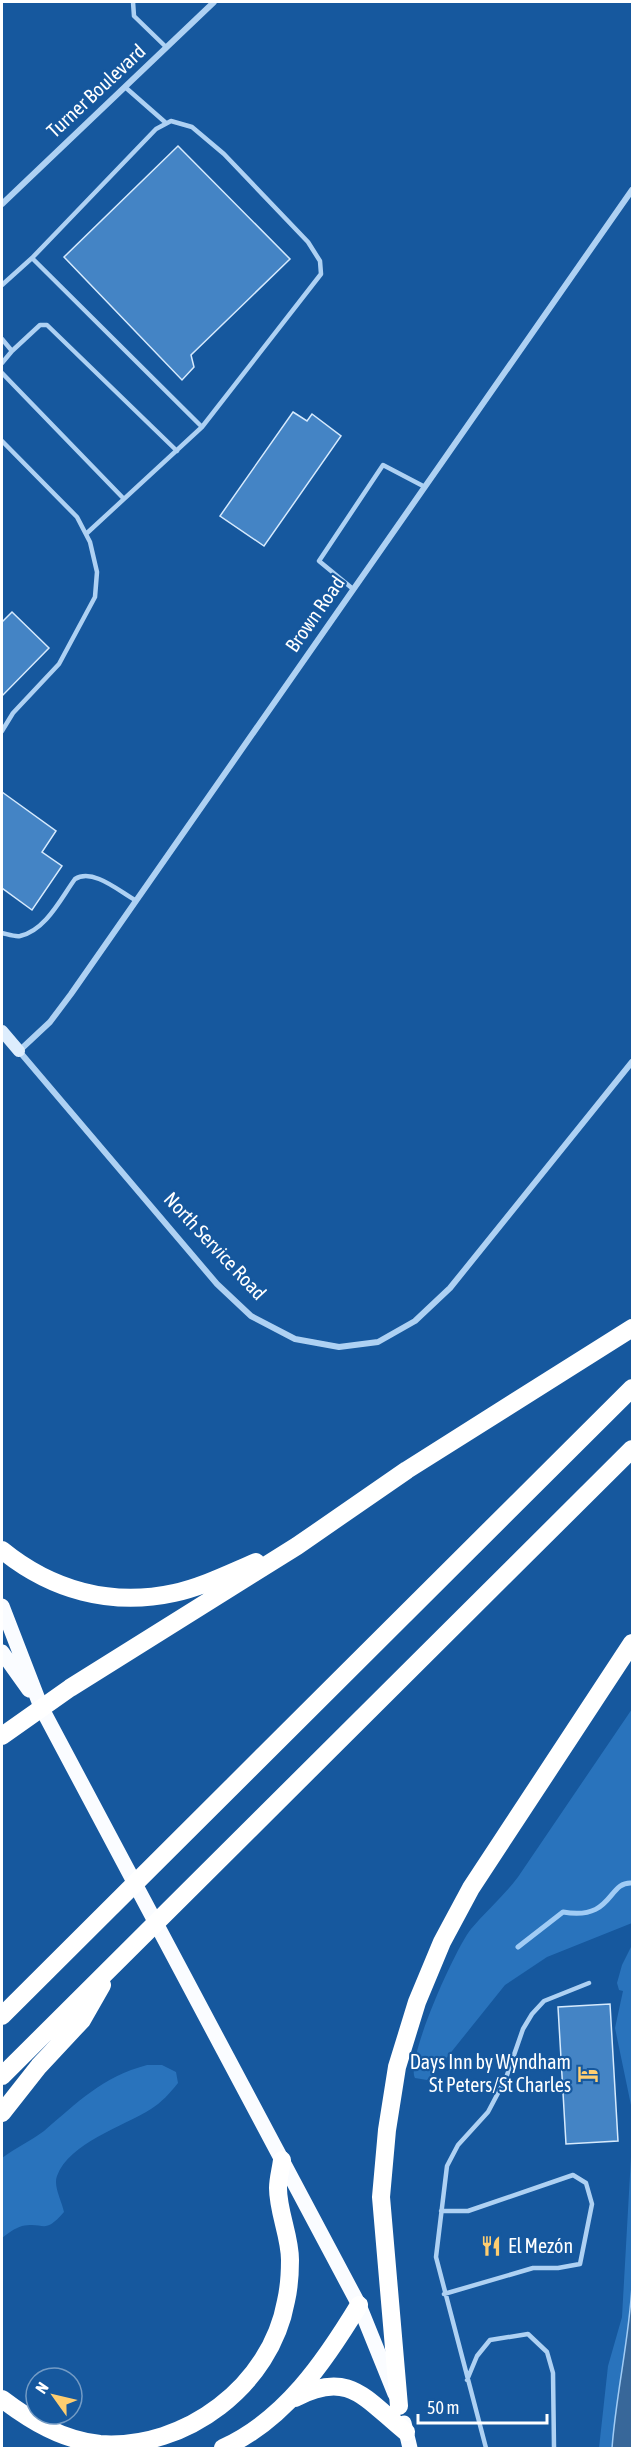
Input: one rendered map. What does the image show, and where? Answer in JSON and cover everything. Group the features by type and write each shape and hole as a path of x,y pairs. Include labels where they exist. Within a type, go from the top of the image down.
{"highway":[{"path":"2,1736 41,1707 297,1546 408,1470 633,1328"},
{"path":"2,2016 633,1388"},
{"path":"2,2076 633,1449"},
{"path":"2,1550 40,1576 65,1587 119,1599 175,1593 297,1546"},
{"path":"399,2406 381,2197 387,2130 397,2067 417,2002 442,1942 471,1888 633,1643"},
{"path":"2,2113 82,2020 115,1963"},
{"path":"2,2399 31,2421 65,2436 100,2444 136,2442 169,2434 198,2422 232,2398 256,2371 275,2337 286,2301 290,2259 278,2188 282,2160"},
{"path":"223,2448 257,2428 288,2402 335,2345 359,2305"},
{"path":"288,2402 312,2389 330,2385 352,2387 408,2440"}],"main road":[{"path":"2,1606 41,1707 359,2305 399,2406 408,2440"},
{"path":"2,1652 41,1707"}],"street":[{"name":"Turner Boulevard","path":"2,204 214,2"},
{"name":"Brown Road","path":"19,1052 50,1022 633,190"},
{"name":"North Service Road","path":"2,1031 217,1284 251,1316 295,1339 339,1347 378,1341 415,1321 450,1288 633,1062"}],"lane":[{"path":"133,2 134,16 166,47"},
{"path":"125,87 166,123"},
{"path":"2,285 32,258 156,129 171,121 192,127 224,154 308,242 320,261 321,274 202,427 86,534"},
{"path":"32,258 202,427"},
{"path":"2,363 40,325 47,325 177,451"},
{"path":"2,339 12,351"},
{"path":"2,373 124,499"},
{"path":"2,441 77,517 86,534 97,572 95,597 58,664 13,713 2,731"},
{"path":"353,589 319,561 383,465 424,487"},
{"path":"2,933 19,936 36,928 48,917 75,879 81,875 88,875 103,881 135,900"},
{"path":"486,2448 436,2257 447,2166 458,2145 488,2112 506,2078 523,2029 532,2014 544,2001 589,1983"},
{"path":"441,2211 468,2211 573,2175 586,2183 592,2204 580,2264 558,2268 533,2268 444,2294"},
{"path":"467,2380 477,2356 490,2340 528,2334 547,2352 553,2373 554,2448"}],"shaded area":[{"path":"632,1709 632,1923 547,1957 505,1985 432,2076 427,2080 415,2078 417,2050 424,2028 444,1979 464,1940 471,1929 518,1877"},
{"path":"632,1945 632,2110 615,2028 623,1991 619,1990 617,1983 622,1965"},
{"path":"147,2065 162,2065 176,2072 178,2083 155,2106 98,2136 63,2164 56,2184 64,2212 52,2224 22,2226 2,2238 2,2158 44,2131 91,2092 117,2076"},
{"path":"632,2139 632,2448 599,2448 608,2366 622,2317"},
{"path":"632,2286 632,2448 612,2448 628,2326"}],"building":[{"path":"178,146 290,259 191,355 194,367 182,380 64,257"},
{"path":"293,412 307,421 312,414 341,436 264,546 220,516"},
{"path":"12,612 49,648 2,696 2,622"},
{"path":"2,792 56,831 42,852 62,866 32,910 2,888"},
{"name":"Days Inn by Wyndham St Peters/St Charles","path":"610,2004 618,2141 566,2144 558,2007"}],"waterway":[{"path":"518,1947 563,1912 592,1911 601,1906 618,1888 632,1883"}],"place":[{"name":"Days Inn by Wyndham St Peters/St Charles","path":"588,2074"},
{"name":"El Mezón","path":"491,2246"}]}
